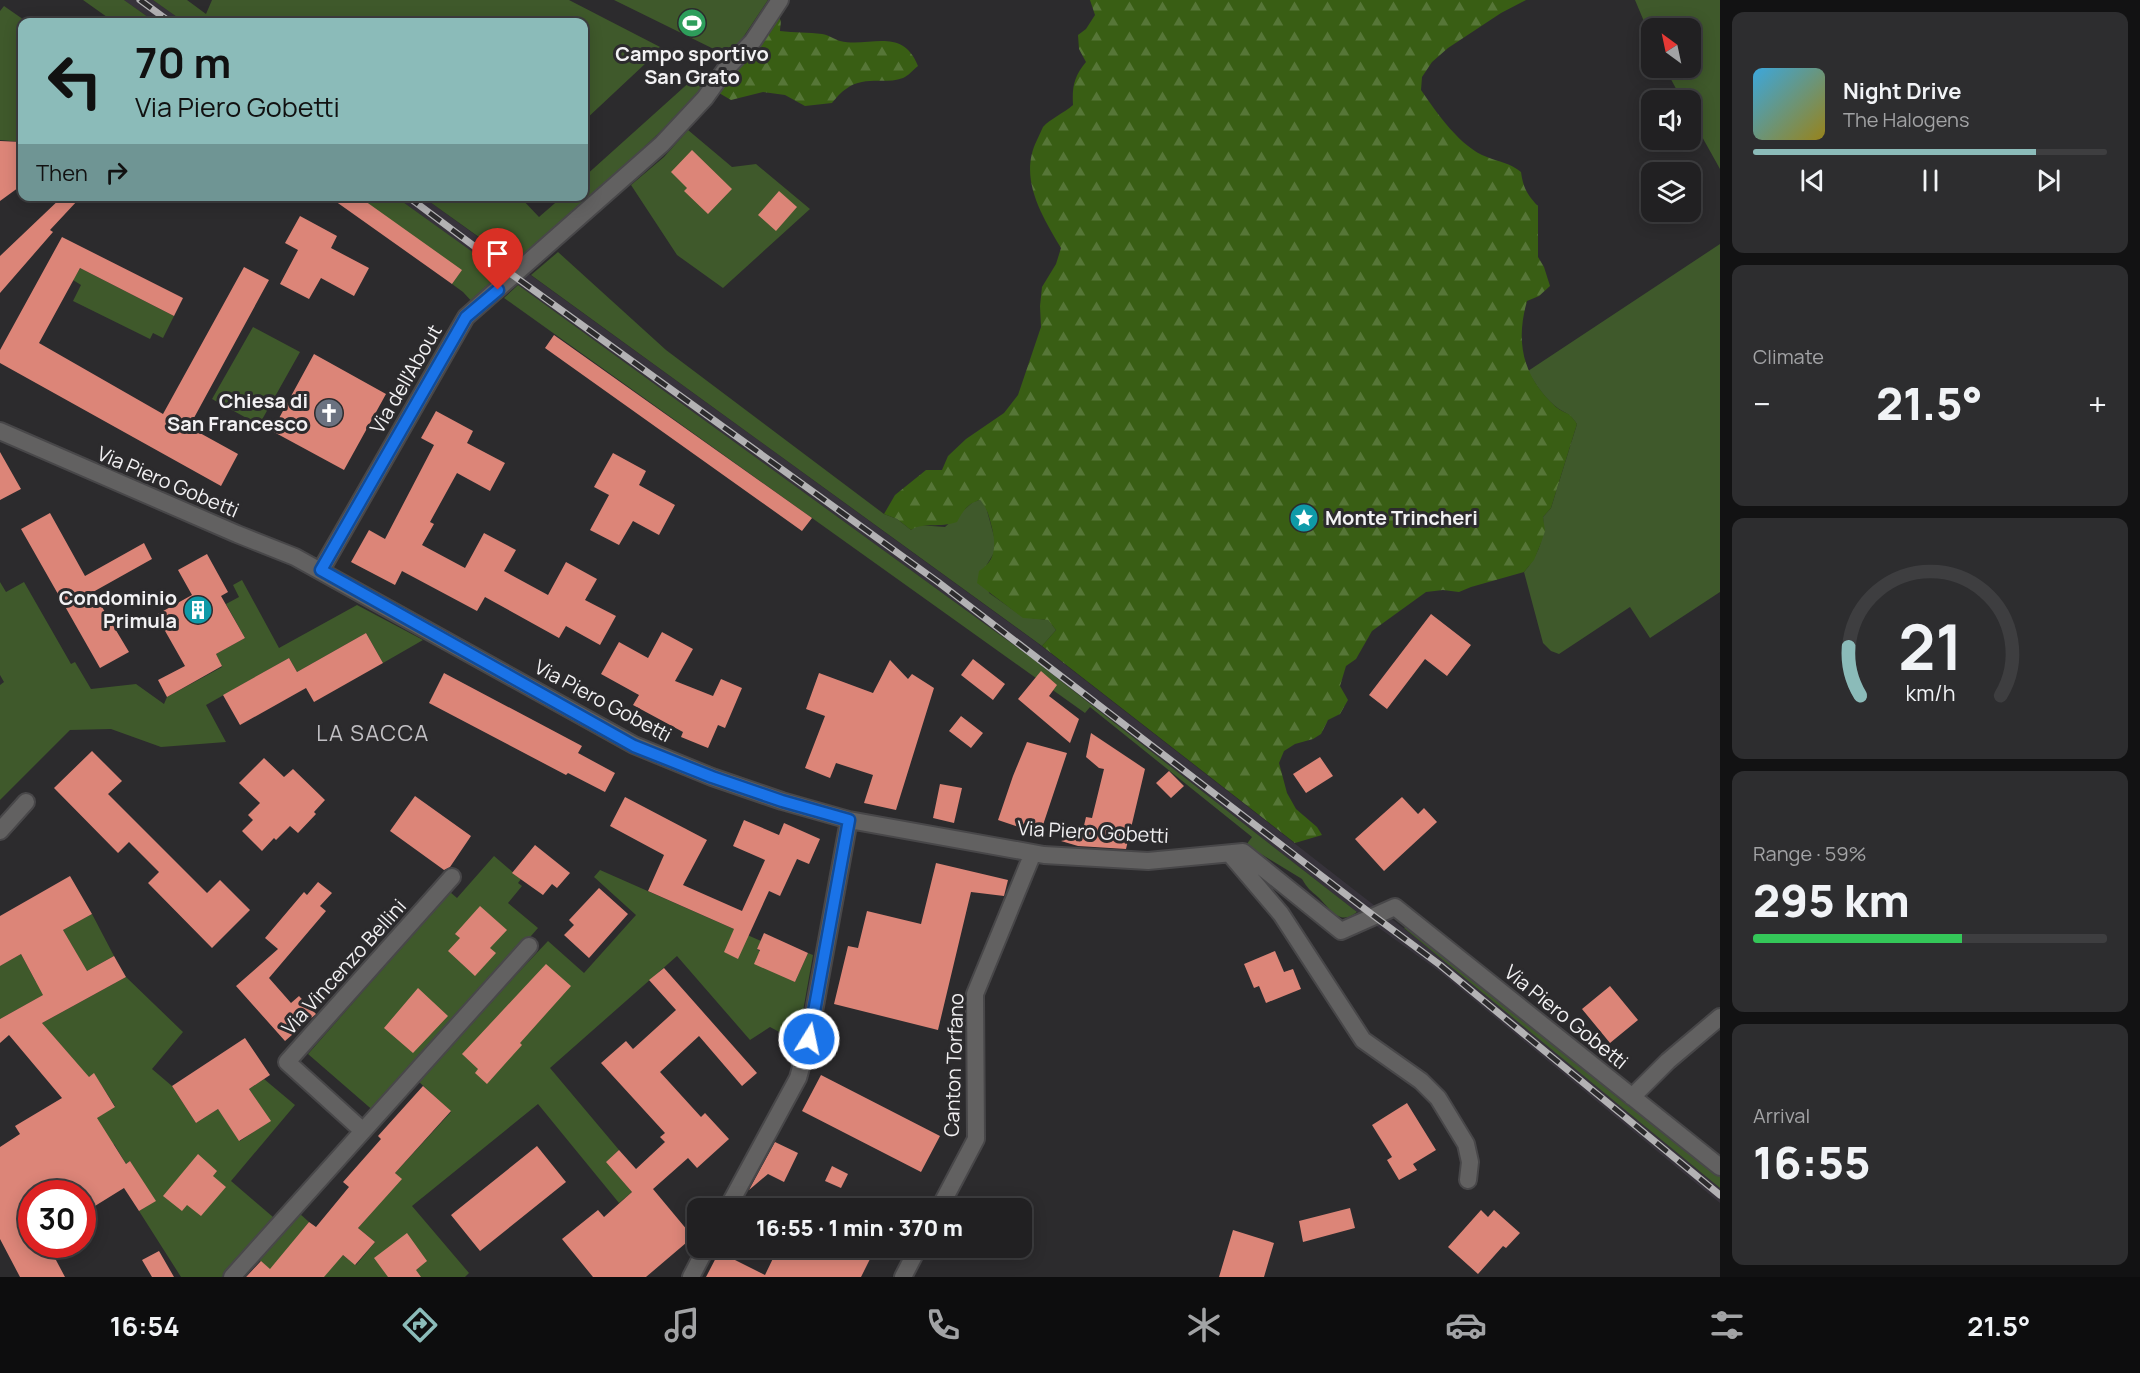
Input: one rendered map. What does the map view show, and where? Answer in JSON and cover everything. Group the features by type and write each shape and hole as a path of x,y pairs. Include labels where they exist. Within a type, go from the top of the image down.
{"street":[{"name":"Via dell'About","path":"321,570 466,317 662,144 753,41 780,0"},
{"name":"Via Piero Gobetti","path":"0,431 237,534 295,556 634,746 720,780 849,820 1033,853 1149,861 1243,852 1341,931 1395,907 1632,1096 1668,1061 1720,1017"},
{"path":"0,831 26,802"},
{"path":"733,1198 798,1078 809,1039 849,820"},
{"name":"Canton Torfano","path":"945,1198 976,1139 975,994 1033,853"},
{"path":"1230,854 1281,914 1363,1040 1421,1081 1437,1098 1466,1144 1470,1162 1468,1180"},
{"name":"Via Vincenzo Bellini","path":"363,1131 287,1062 452,877"},
{"path":"232,1277 529,946"},
{"path":"1632,1096 1720,1167"},
{"path":"691,1277 701,1258"},
{"path":"903,1277 913,1258"}],"shaded area":[{"path":"124,0 153,0 178,18 149,18"},
{"path":"402,201 429,201 1036,642 1447,962 1720,1188 1720,1203 1440,972 1357,912 1025,653"}],"green space":[{"path":"83,0 124,0 149,18 108,18"},
{"path":"153,0 187,0 206,14 212,0 569,0 662,48 588,117 588,18 178,18"},
{"name":"Campo sportivo San Grato","path":"614,0 768,0 730,57"},
{"path":"1090,0 1526,0 1501,13 1448,48 1432,62 1422,77 1421,90 1450,128 1468,146 1521,172 1526,191 1538,206 1538,257 1550,286 1539,296 1527,301 1523,316 1522,345 1529,371 1536,384 1556,407 1569,415 1577,424 1551,508 1543,517 1545,531 1541,543 1534,560 1524,572 1459,592 1443,590 1426,592 1372,631 1356,659 1346,666 1340,686 1348,700 1340,714 1328,720 1321,734 1284,751 1279,763 1287,793 1296,809 1317,827 1322,835 1295,843 1042,646 1056,630 1048,620 1023,618 977,583 979,571 989,562 994,547 989,517 980,500 966,508 957,522 921,526 911,530 897,519 884,514 895,495 926,470 942,470 948,456 966,439 1004,413 1018,395 1041,327 1042,287 1056,264 1061,248 1035,196 1030,168 1032,154 1043,127 1073,105 1075,82 1086,62 1079,49 1078,35 1086,29 1095,15"},
{"path":"1635,0 1720,0 1720,169 1701,135 1701,90 1677,90 1670,78 1701,78 1701,18 1643,18"},
{"path":"4,6 21,18 18,18 18,142 0,140 0,11"},
{"path":"771,15 777,15 780,19 780,31 822,34 840,41 894,42 903,46 911,54 918,66 903,78 860,82 853,85 842,92 832,103 805,106 785,95 763,92 731,100 719,93"},
{"path":"703,70 705,90 588,199 588,173"},
{"path":"688,130 732,167 756,164 810,209 723,288 677,255 631,185 664,157"},
{"path":"364,201 402,201 506,276 475,305 452,284 461,271"},
{"path":"429,201 524,201 539,217 557,201 586,201 518,265"},
{"path":"1720,244 1720,592 1650,638 1630,607 1559,654 1551,651 1543,643 1524,572 1540,546 1543,517 1551,508 1577,424 1571,416 1546,397 1528,371"},
{"path":"558,252 666,350 884,514 897,519 911,530 918,525 945,527 973,502 980,500 986,507 995,540 995,551 986,566 989,593 1023,617 1048,620 1056,630 1042,646 531,275"},
{"path":"80,268 174,316 163,338 153,333 150,339 73,301 81,285 73,280"},
{"path":"518,285 1025,653 1357,912 1345,918 1335,914 1302,879 1246,845 1252,837 1090,707 1085,713 504,298"},
{"path":"253,327 300,352 259,425 212,399"},
{"path":"242,580 279,648 357,605 423,640 383,663 366,633 297,672 289,658 206,705 226,742 161,747 111,729 70,730 0,800 0,685 4,682 0,675 0,582 6,592 24,582 71,664 75,662 91,689 136,684 164,704 167,697 222,667 216,654 245,638 226,604 239,597 233,585"},
{"path":"494,856 521,879 518,883 522,886 508,903 538,928 376,1113 308,1054 450,892 457,898"},
{"path":"600,870 761,941 757,949 795,982 808,953 813,955 800,1028 783,1034 770,1027 750,1040 677,956 550,1068 619,1150 607,1162 632,1192 619,1203 538,1104 412,1206 469,1273 465,1277 279,1277 259,1260 299,1213 309,1222 287,1249 340,1253 356,1265 375,1242 358,1228 401,1179 395,1173 451,1112 417,1080 548,941 584,973 636,915 594,877"},
{"path":"92,914 114,956 0,1019 0,966 21,954 36,982 79,958 63,930"},
{"path":"1407,925 1622,1101 1720,1175 1720,1188 1404,928"},
{"path":"126,977 183,1032 152,1069 172,1086 196,1123 218,1109 240,1141 270,1121 249,1089 264,1079 295,1105 231,1181 273,1217 222,1277 181,1277 139,1211 155,1201 130,1161 126,1164 114,1144 98,1155 81,1128 115,1106 94,1074 60,1095 49,1078 72,1058 42,1023"}],"building":[{"path":"0,141 18,142 18,188 0,201"},
{"path":"692,150 732,189 708,214 684,191 687,188 671,172"},
{"path":"779,191 797,207 776,231 758,215"},
{"path":"58,201 77,201 50,230 53,232 0,293 0,256"},
{"path":"335,201 365,201 462,270 452,284"},
{"path":"300,216 337,236 331,248 369,268 354,296 321,278 309,299 280,284 298,250 285,243"},
{"path":"62,237 183,298 174,316 80,268 39,343 163,414 244,267 269,280 189,427 238,454 221,486 0,363 0,350"},
{"path":"554,335 812,518 802,531 545,348"},
{"name":"Chiesa di San Francesco","path":"314,354 386,394 344,470 272,431"},
{"path":"436,411 473,431 467,443 505,463 490,491 457,473 430,522 434,524 422,545 465,568 484,533 516,550 504,571 548,595 566,562 597,579 585,600 616,616 600,645 566,626 559,638 485,597 477,611 402,571 395,585 351,562 369,530 385,539 434,445 421,438"},
{"path":"0,452 21,489 0,500"},
{"path":"613,453 646,471 639,485 675,505 659,535 633,521 619,545 590,530 609,495 594,487"},
{"path":"50,513 85,576 144,543 152,559 93,592 129,652 100,668 21,529"},
{"name":"Condominio Primula","path":"207,554 228,592 221,596 245,638 216,654 222,666 167,697 158,680 185,666 156,615 192,595 178,570"},
{"path":"1431,614 1471,645 1447,676 1425,659 1387,709 1369,695"},
{"path":"662,632 693,649 675,681 713,696 721,679 742,688 725,728 718,725 708,748 681,737 683,732 633,705 639,695 601,674 619,642 648,658"},
{"path":"366,633 383,663 314,702 306,688 240,725 223,695 289,658 297,672"},
{"path":"973,659 1005,684 993,700 961,675"},
{"path":"890,660 908,679 912,674 934,688 896,810 864,803 873,775 836,763 830,778 805,768 825,716 806,709 819,673 873,693"},
{"path":"1041,671 1057,685 1049,696 1079,719 1070,743 1018,699"},
{"path":"444,673 582,746 578,753 615,773 605,792 568,773 566,775 429,703"},
{"path":"961,716 983,733 971,748 949,731"},
{"path":"1091,733 1145,769 1126,849 1078,846 1061,841 1082,834 1086,817 1092,818 1104,769 1099,768 1086,757"},
{"path":"1027,742 1067,753 1040,834 998,820"},
{"path":"92,751 122,781 108,794 207,893 220,880 250,910 212,948 148,883 159,872 129,842 118,853 54,788"},
{"path":"1320,757 1333,776 1306,793 1293,774"},
{"path":"264,758 284,777 293,769 325,800 314,812 316,814 298,833 290,826 262,851 242,831 253,820 248,815 260,803 239,783"},
{"path":"1169,771 1184,786 1171,798 1156,783"},
{"path":"940,784 962,788 954,823 933,818"},
{"path":"415,796 471,836 450,867 444,870 390,831"},
{"path":"625,797 707,840 683,885 742,911 765,860 733,846 744,820 779,835 784,823 820,839 809,864 797,859 780,896 769,891 738,959 724,952 734,929 648,891 664,855 610,826"},
{"path":"1402,797 1418,814 1424,808 1437,822 1384,871 1355,839"},
{"path":"535,845 570,873 557,888 552,884 543,895 512,873"},
{"path":"936,863 1008,880 1004,896 971,892 938,1030 834,1004 848,946 858,948 867,911 921,924"},
{"path":"70,876 92,914 63,930 87,971 114,956 126,977 42,1023 89,1077 94,1073 115,1107 97,1118 126,1164 130,1161 156,1201 139,1211 124,1188 96,1205 96,1180 18,1180 18,1258 55,1258 65,1277 20,1277 0,1239 0,1147 20,1134 15,1126 62,1098 9,1035 0,1043 0,1019 43,995 21,954 0,966 0,916"},
{"path":"318,882 332,893 320,906 326,911 269,978 291,1003 299,996 316,1014 285,1041 236,986 278,949 265,938 304,892 307,895"},
{"path":"599,888 628,914 589,958 564,935 574,925 569,920"},
{"path":"480,906 507,930 490,948 496,953 475,976 448,951 460,938 455,934"},
{"path":"764,933 808,953 795,982 754,964"},
{"path":"1275,951 1284,972 1293,969 1301,989 1266,1003 1259,986 1254,988 1244,964"},
{"path":"546,964 571,986 487,1084 475,1073 478,1069 462,1054"},
{"path":"664,968 757,1073 742,1086 699,1036 660,1072 701,1117 705,1113 729,1139 697,1168 688,1158 653,1189 687,1230 687,1242 646,1277 593,1277 562,1239 598,1210 604,1217 632,1192 606,1162 619,1150 636,1169 665,1142 660,1137 665,1133 601,1063 626,1041 633,1049 676,1010 649,980"},
{"path":"1610,986 1638,1020 1610,1043 1582,1009"},
{"path":"418,988 448,1016 413,1053 384,1028"},
{"path":"245,1038 270,1075 249,1089 271,1121 239,1141 218,1109 196,1123 172,1086"},
{"path":"821,1075 940,1136 921,1172 802,1111"},
{"path":"423,1086 451,1111 395,1173 402,1179 358,1228 375,1242 355,1265 343,1255 324,1277 246,1277 261,1261 270,1269 309,1222 316,1227 349,1187 343,1182 381,1139 378,1136"},
{"path":"1407,1103 1436,1150 1413,1164 1417,1170 1399,1180 1387,1160 1392,1157 1372,1125"},
{"path":"775,1142 798,1153 784,1182 768,1174 749,1190"},
{"path":"537,1146 566,1182 480,1251 451,1215"},
{"path":"198,1154 217,1171 213,1176 226,1187 201,1216 187,1205 182,1211 163,1196"},
{"path":"832,1166 848,1174 841,1188 825,1181"},
{"path":"1350,1208 1355,1228 1303,1242 1299,1221"},
{"path":"1481,1210 1488,1217 1494,1210 1520,1233 1506,1248 1503,1246 1478,1274 1448,1247"},
{"path":"1233,1230 1274,1243 1264,1277 1219,1277"},
{"path":"407,1233 427,1261 416,1270 421,1277 388,1277 374,1258"},
{"path":"159,1251 174,1277 152,1277 142,1260"},
{"path":"716,1258 731,1258 765,1275 773,1258 870,1258 861,1277 706,1277"}],"railway":[{"path":"140,0 165,18"},
{"path":"414,201 938,582 1440,965 1720,1195"}],"place":[{"name":"Campo sportivo San Grato","path":"692,23"},
{"name":"Chiesa di San Francesco","path":"329,413"},
{"name":"Monte Trincheri","path":"1304,518"},
{"name":"Condominio Primula","path":"198,610"}],"district":[{"name":"LA SACCA","path":"373,733"}],"route":[{"path":"498,290 466,317 321,570 634,746 712,777 782,801 849,820 809,1039"}]}
